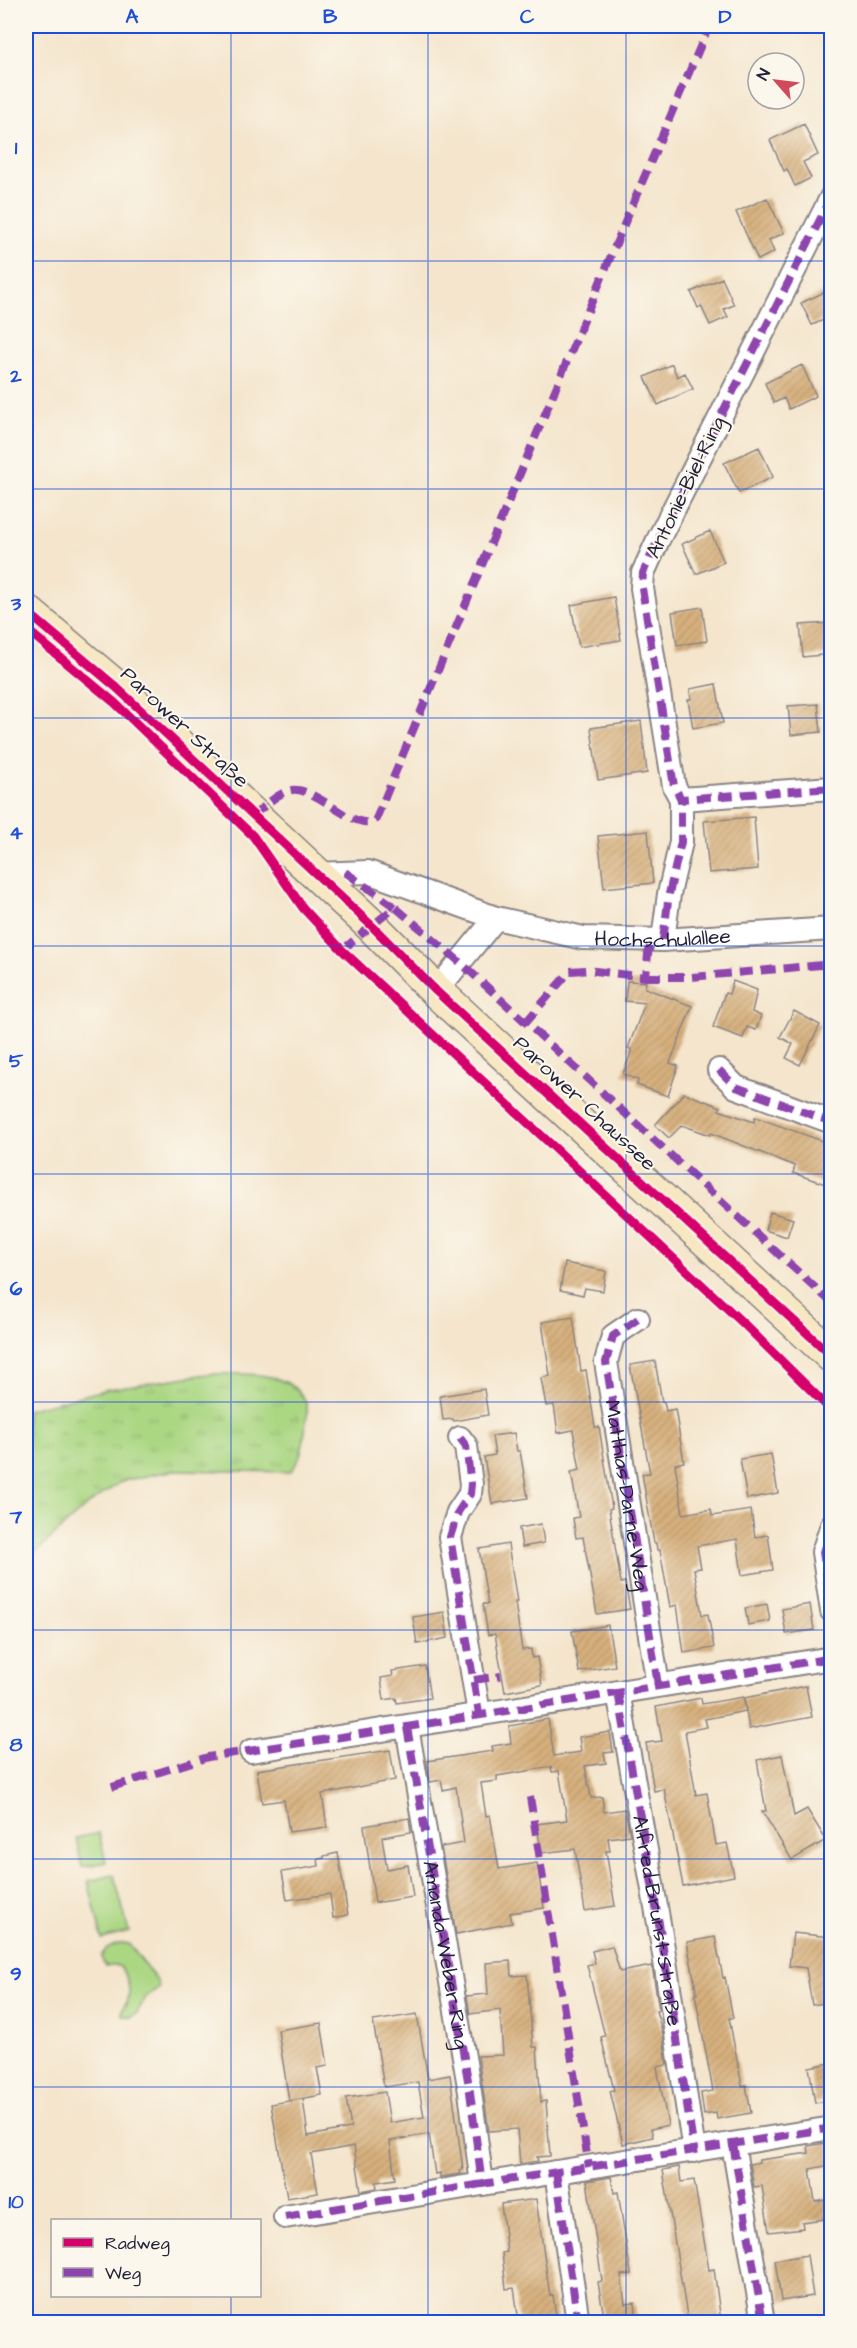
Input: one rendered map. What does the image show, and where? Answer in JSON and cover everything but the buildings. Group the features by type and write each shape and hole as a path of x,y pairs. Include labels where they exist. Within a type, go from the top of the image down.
{"street":[{"name":"Antonie-Biel-Ring","path":"663,940 669,894 681,842 681,799 674,786 645,615 642,579 658,540 831,196"},
{"name":"Parower Straße","path":"26,611 116,687 315,874"},
{"path":"681,799 831,788"},
{"name":"Hochschulallee","path":"315,874 369,872 496,918 583,938 663,940 831,929"},
{"name":"Parower Chaussee","path":"315,874 372,926 436,991 831,1356"},
{"path":"436,991 496,918"},
{"path":"718,1070 736,1087 831,1122"},
{"name":"Matthias-Darne-Weg","path":"638,1319 613,1336 606,1362 658,1685"},
{"path":"460,1438 466,1446 471,1484 470,1494 458,1512 450,1537 479,1714"},
{"path":"831,1525 823,1552 831,1611"},
{"path":"251,1751 831,1658"},
{"name":"Alfred-Brunst-Straße","path":"618,1692 661,1935 694,2151"},
{"name":"Amanda-Weber-Ring","path":"407,1727 449,1970 482,2184"},
{"path":"285,2217 831,2128"},
{"path":"733,2144 763,2322"},
{"path":"556,2172 578,2322"}],"green space":[{"path":"207,1374 249,1374 278,1379 291,1385 300,1394 307,1406 304,1441 299,1457 290,1472 175,1470 122,1481 85,1507 26,1561 26,1410 108,1389"},
{"path":"99,1833 106,1862 82,1867 76,1838"},
{"path":"114,1875 129,1932 102,1939 88,1881"},
{"path":"123,1943 129,1944 159,1987 145,1998 137,2013 131,2017 122,2015 129,1992 124,1974 119,1966 105,1966 101,1957 107,1949"}],"marked path":[{"path":"253,816 276,797 292,790 303,791 314,796 358,821 368,822 376,819 709,26"},
{"path":"832,196 658,540 643,573 642,588 674,786 681,799 832,788"},
{"path":"663,940 669,894 681,842 681,799"},
{"path":"345,872 395,907"},
{"path":"342,950 395,907 461,963 832,1303"},
{"path":"525,1023 570,971 586,970 646,977 652,939"},
{"path":"646,977 692,977 832,964"},
{"path":"719,1070 736,1087 832,1122"},
{"path":"638,1319 613,1336 606,1362 658,1685"},
{"path":"460,1438 466,1446 471,1484 470,1494 458,1512 450,1537 479,1714"},
{"path":"832,1525 823,1552 832,1611"},
{"path":"112,1787 208,1757 832,1658"},
{"path":"474,1680 501,1676"},
{"path":"618,1692 661,1935 694,2151"},
{"path":"407,1727 470,2092 482,2184 832,2128"},
{"path":"530,1797 589,2167"},
{"path":"733,2144 763,2322"},
{"path":"556,2172 578,2322"},
{"path":"285,2217 482,2184"}],"cycle path":[{"path":"26,611 116,687 372,926 436,991 832,1356"},
{"path":"26,629 115,703 253,836 303,908 342,950 744,1324 832,1411"}]}
